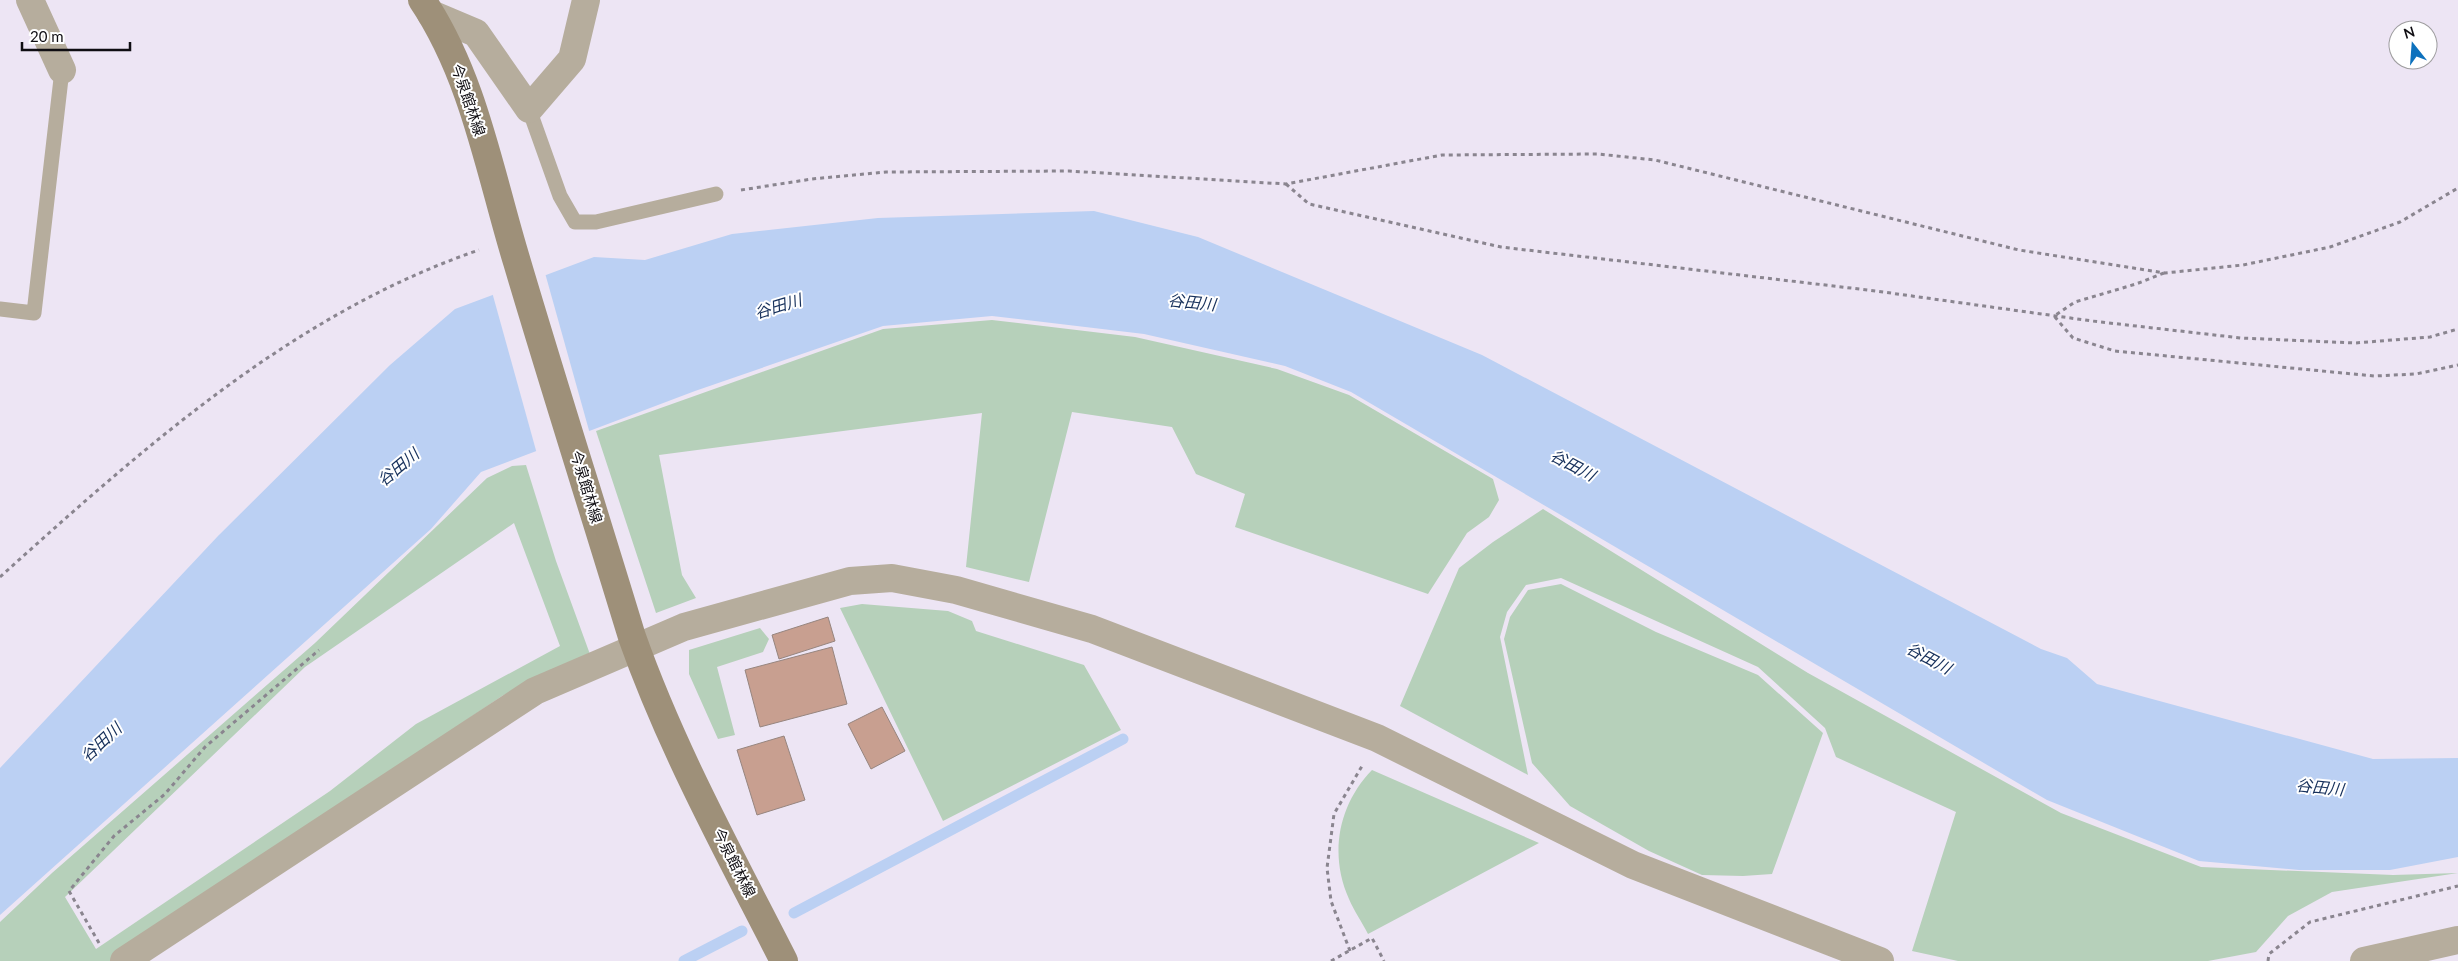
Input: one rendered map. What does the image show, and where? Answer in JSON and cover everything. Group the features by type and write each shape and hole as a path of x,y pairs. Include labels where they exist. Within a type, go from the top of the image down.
{"main road":[{"name":"今泉館林線","path":"427,7 448,44 471,102 513,250 634,643 653,693 689,775 784,961"}],"street":[{"path":"30,0 62,70"},
{"path":"427,7 476,33 529,109 572,59 586,0"},
{"path":"113,955 535,691 634,643 684,627 850,581 892,578 956,590 1092,628 1378,738 1634,865 1880,961"},
{"path":"2364,961 2458,940"}],"lane":[{"path":"0,309 34,313 62,70"},
{"path":"529,109 560,196 575,222 596,222 716,194"}],"path":[{"path":"716,194 812,179 886,172 1069,171 1286,184 1442,155 1598,154 1655,160 2019,250 2165,273 2243,265 2330,247 2400,222 2458,188"},
{"path":"1286,184 1309,204 1501,247 1876,291 2054,316 2241,338 2355,343 2430,337 2458,329"},
{"path":"0,577 170,429 282,348 366,299 436,265 513,250"},
{"path":"2054,316 2075,302 2136,284 2165,273"},
{"path":"2054,316 2073,338 2115,351 2374,376 2416,374 2458,365"},
{"path":"113,955 69,890 114,836 165,794 205,746 319,650"},
{"path":"1350,951 1331,901 1327,868 1334,814 1378,738"},
{"path":"2268,961 2269,954 2310,922 2458,886"},
{"path":"1331,961 1372,938 1384,961"}],"green space":[{"path":"992,320 1135,337 1277,369 1349,395 1493,479 1499,500 1489,517 1467,533 1428,594 1235,527 1245,494 1196,474 1172,427 1072,412 1029,582 966,567 982,413 659,455 682,575 696,598 656,613 596,431 883,329"},
{"path":"526,465 556,561 591,657 567,664 502,696 110,961 0,961 0,922 52,873 315,643 487,478 512,466","holes":["514,523 560,646 416,724 330,791 96,949 65,897 305,667"]},
{"path":"1543,509 1808,673 2061,813 2201,867 2393,875 2458,873 2332,892 2288,916 2256,952 2208,961 1958,961 1912,951 1956,812 1836,757 1825,728 1758,667 1561,578 1526,585 1507,612 1500,637 1528,775 1400,706 1459,568 1493,542"},
{"path":"1561,584 1656,632 1758,675 1823,733 1772,874 1743,876 1702,875 1649,851 1570,806 1532,763 1504,639 1510,617 1528,590"},
{"path":"862,604 948,611 972,621 976,631 1084,665 1121,730 943,821 840,608"},
{"path":"760,628 769,639 763,652 717,667 735,735 718,739 689,674 689,650"},
{"path":"1372,770 1539,843 1368,934 1351,903 1343,882 1339,865 1339,848 1340,831 1351,799 1360,784"}],"water":[{"name":"谷田川","path":"1094,211 1198,237 1482,355 2041,649 2067,658 2097,684 2373,759 2458,758 2458,857 2390,870 2299,870 2199,861 2047,800 1351,392 1285,366 1144,334 992,316 883,326 695,391 481,472 431,529 0,915 0,768 218,536 390,365 455,309 594,257 645,260 732,234 878,218"}],"pier":[{"path":"545,273 590,434 537,454 492,292"}],"building":[{"path":"828,617 835,641 779,659 772,635"},
{"path":"832,647 847,704 760,727 745,670"},
{"path":"882,707 905,751 871,769 848,724"},
{"path":"784,736 805,800 757,815 737,750"}],"waterway":[{"path":"794,913 1123,739"},
{"path":"684,961 742,931"}]}
